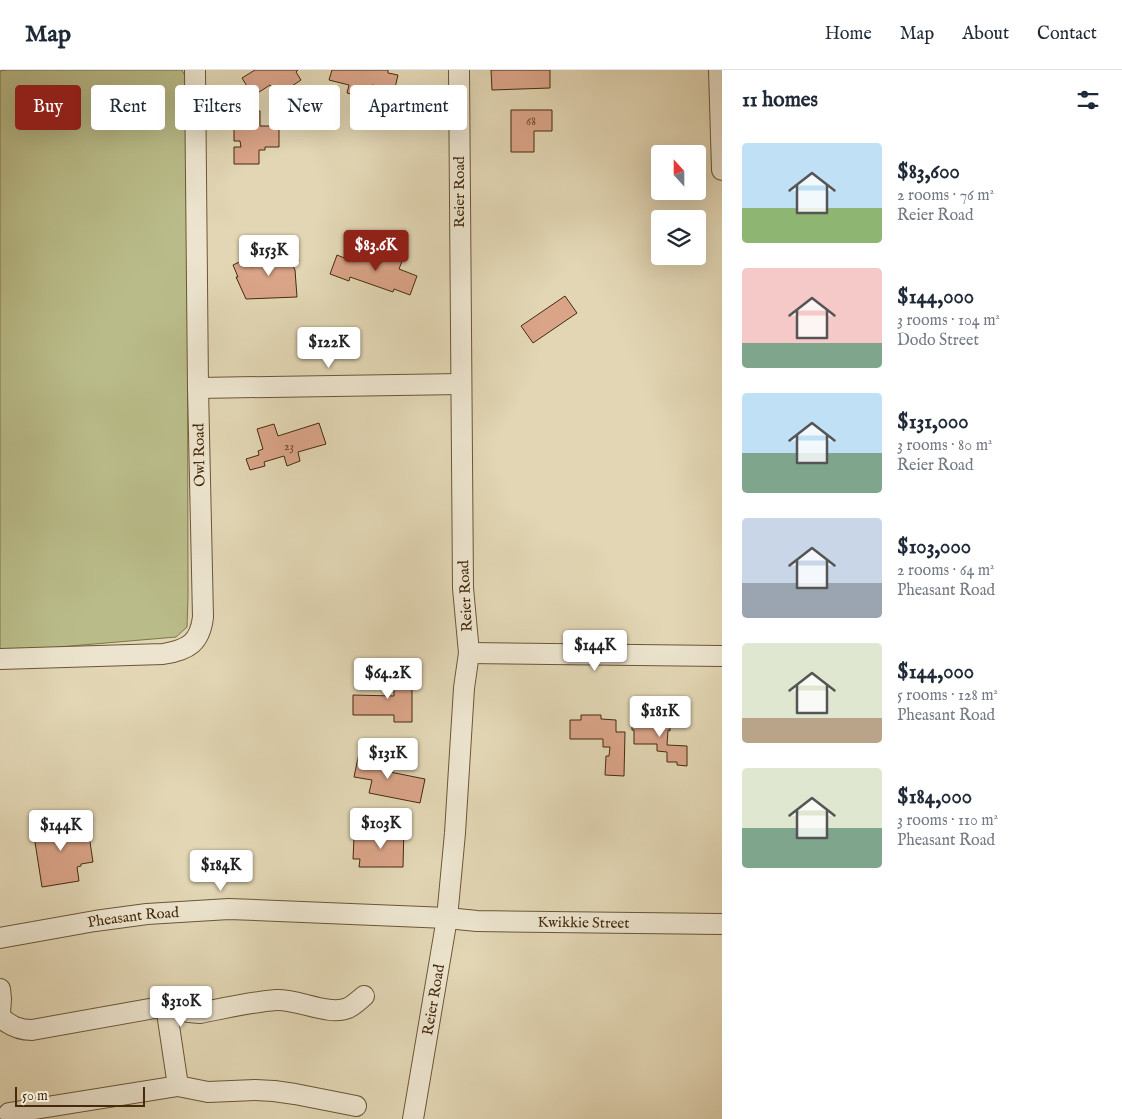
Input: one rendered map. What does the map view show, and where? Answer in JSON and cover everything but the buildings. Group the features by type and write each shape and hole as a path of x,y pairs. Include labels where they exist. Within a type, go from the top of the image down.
{"street":[{"name":"Owl Road","path":"0,659 177,652 197,638 201,628 203,617 198,388 195,70"},
{"name":"Reier Road","path":"413,1119 446,918 456,834 464,688 469,653 463,588 458,70"},
{"path":"719,70 722,170"},
{"path":"198,388 461,384"},
{"path":"469,653 722,656"},
{"name":"Pheasant Road","path":"0,938 147,914 229,909 446,918"},
{"name":"Kwikkie Street","path":"446,918 477,921 722,924"},
{"path":"0,989 2,999 0,1013"},
{"path":"0,1017 17,1028 32,1030 166,1006 200,1013 279,1000 337,1010 348,1008 364,996"},
{"path":"166,1006 178,1086"},
{"path":"9,1113 178,1086 208,1092 274,1091 356,1106"}],"green space":[{"path":"182,70 187,80 187,85 175,85 175,130 187,130 188,598 187,627 176,637 0,652 0,71"}]}
